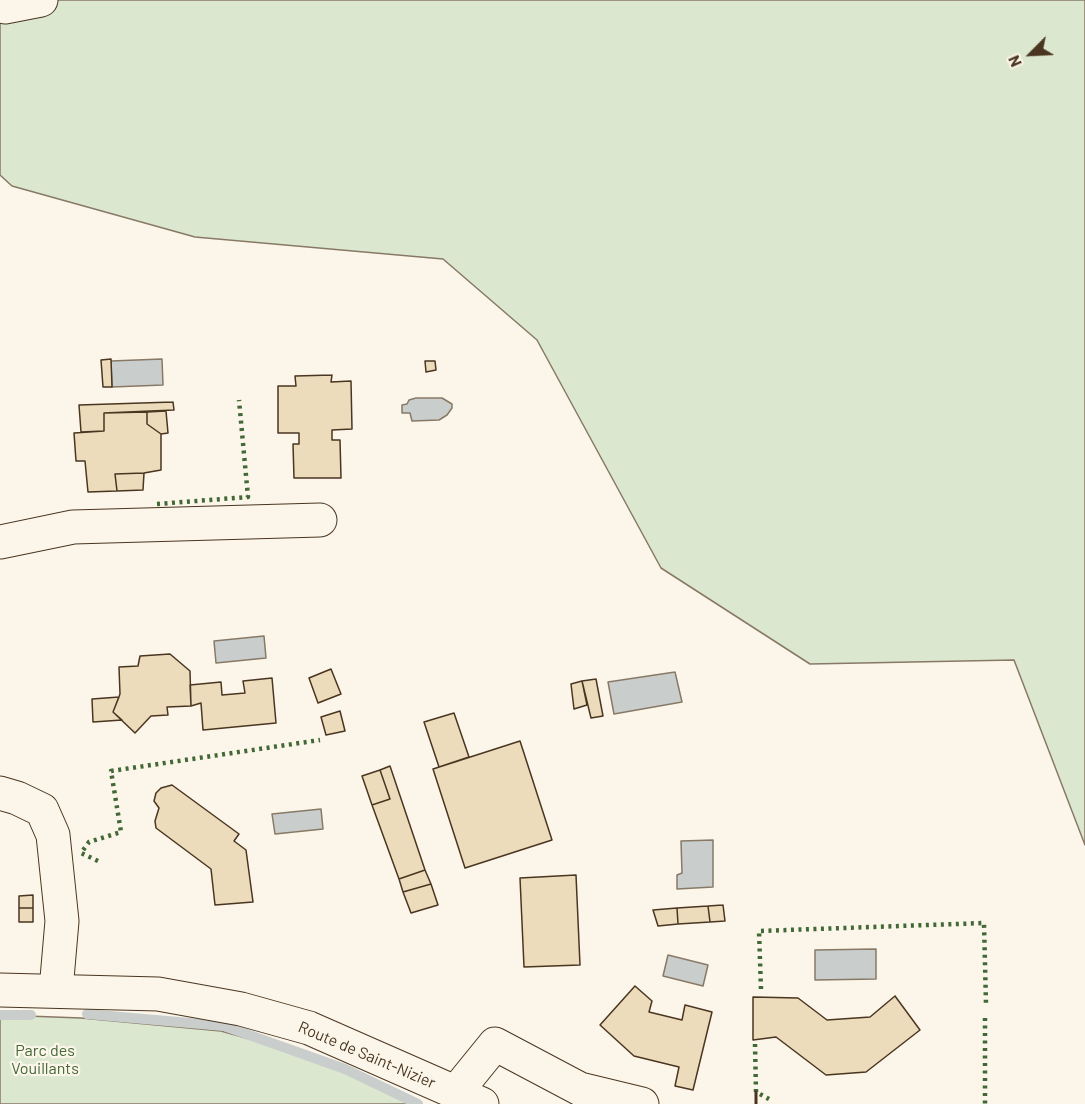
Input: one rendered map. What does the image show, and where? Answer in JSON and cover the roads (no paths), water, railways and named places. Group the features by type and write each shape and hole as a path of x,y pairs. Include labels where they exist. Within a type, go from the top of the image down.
{"street":[{"path":"0,5 5,7 41,0"},
{"path":"0,542 73,527 320,520"},
{"path":"0,793 42,810 53,835 62,921 56,990"},
{"name":"Route de Saint-Nizier","path":"0,990 158,994 241,1010 309,1028 469,1098"},
{"path":"469,1098 495,1044 580,1089 642,1104"}],"waterway":[{"path":"87,1014 224,1026 345,1069 418,1104"},
{"path":"0,1015 31,1015"}],"park label":[{"name":"Parc des Vouillants","path":"45,1060"}]}
